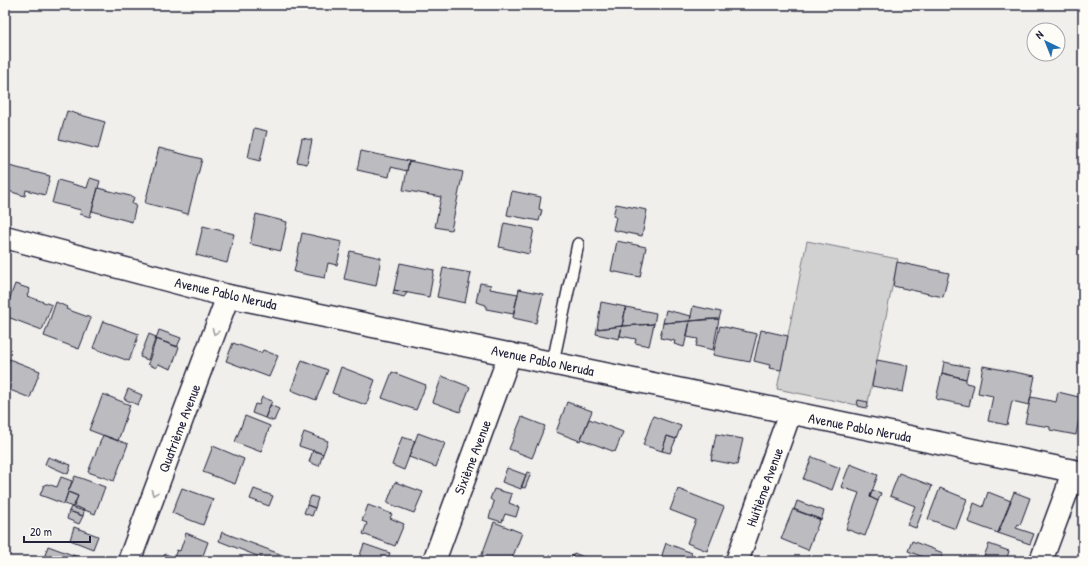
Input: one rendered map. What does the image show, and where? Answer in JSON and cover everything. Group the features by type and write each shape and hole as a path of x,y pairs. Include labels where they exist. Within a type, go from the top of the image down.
{"street":[{"name":"Avenue Pablo Neruda","path":"5,238 228,296 553,362 790,413 1078,472"},
{"name":"Quatrième Avenue","path":"129,561 228,296"},
{"name":"Sixième Avenue","path":"434,561 510,354"},
{"name":"Huitième Avenue","path":"737,561 786,429 790,413"},
{"path":"1041,561 1067,491 1078,472"}],"lane":[{"path":"553,362 578,244"}],"shaded area":[{"path":"807,241 898,259 867,407 777,389"}],"building":[{"path":"67,111 105,122 98,149 59,139"},
{"path":"254,128 267,131 260,161 248,158"},
{"path":"302,138 312,140 307,164 297,162"},
{"path":"159,148 202,159 188,214 145,203"},
{"path":"361,151 409,161 407,171 391,167 389,177 357,170"},
{"path":"409,161 463,172 451,230 435,227 441,197 403,190"},
{"path":"5,165 50,176 45,195 26,190 25,196 5,190"},
{"path":"90,178 100,181 90,217 80,214 81,210 52,203 58,180 87,188"},
{"path":"98,188 134,197 132,204 136,205 132,222 92,211"},
{"path":"512,191 541,197 539,209 542,210 539,221 507,215"},
{"path":"616,204 647,210 642,236 613,230 616,217 613,216"},
{"path":"256,214 287,222 281,251 250,244"},
{"path":"504,223 534,229 529,254 499,247"},
{"path":"203,226 234,234 227,263 196,255"},
{"path":"302,233 342,242 337,265 328,263 325,278 294,272"},
{"path":"617,241 646,247 640,277 611,271"},
{"path":"350,251 381,258 376,286 344,279"},
{"path":"897,262 949,273 943,297 893,286"},
{"path":"400,263 434,270 429,297 394,290"},
{"path":"443,268 471,273 465,303 437,297"},
{"path":"480,283 491,285 490,289 518,294 513,314 486,309 486,305 476,302"},
{"path":"15,284 30,289 27,296 52,305 42,330 5,316 5,311"},
{"path":"519,289 543,294 536,323 513,318"},
{"path":"394,290 407,293 404,297 393,294"},
{"path":"56,302 67,307 66,309 91,318 79,349 44,336"},
{"path":"601,302 626,307 622,326 597,329"},
{"path":"693,306 721,312 719,319 690,321"},
{"path":"626,307 656,313 654,324 622,326"},
{"path":"666,310 691,316 690,321 663,323"},
{"path":"719,319 713,350 696,346 698,339 687,337 690,321"},
{"path":"103,321 139,334 129,361 93,348"},
{"path":"690,321 684,347 674,344 675,341 660,338 663,323"},
{"path":"654,324 649,346 635,343 636,339 620,336 622,326"},
{"path":"622,326 619,339 596,334 597,329"},
{"path":"720,326 757,334 750,362 713,355"},
{"path":"159,330 181,338 177,347 156,339"},
{"path":"761,330 788,336 781,370 769,368 770,365 754,361"},
{"path":"149,334 156,337 148,360 140,357"},
{"path":"156,339 179,347 171,369 158,364 156,368 148,364"},
{"path":"233,343 261,353 263,350 278,356 269,377 226,361"},
{"path":"9,359 40,371 30,398 5,388 5,370"},
{"path":"302,360 328,370 316,400 291,390"},
{"path":"877,360 908,366 903,392 872,386"},
{"path":"944,362 969,367 966,379 942,373"},
{"path":"983,366 1035,376 1029,405 1012,401 1007,425 988,421 993,396 978,393"},
{"path":"341,367 375,380 366,405 332,393"},
{"path":"392,372 426,385 416,410 382,398"},
{"path":"942,373 966,379 966,383 974,385 969,406 936,399"},
{"path":"442,376 470,387 460,412 433,402"},
{"path":"128,389 142,395 138,405 124,399"},
{"path":"1058,392 1083,398 1076,435 1050,430 1050,427 1025,423 1031,397 1056,402"},
{"path":"103,394 130,405 118,441 89,430"},
{"path":"262,397 272,401 265,418 252,413 255,404 259,405"},
{"path":"858,400 868,402 867,408 857,406"},
{"path":"567,402 592,411 580,441 556,432"},
{"path":"270,405 279,409 274,421 265,418"},
{"path":"245,416 270,426 261,452 235,442"},
{"path":"653,416 681,426 676,439 667,436 662,451 643,445"},
{"path":"522,417 545,426 532,458 509,449"},
{"path":"589,419 623,432 615,452 581,439"},
{"path":"304,432 328,441 323,454 299,446"},
{"path":"418,433 445,443 436,467 409,457"},
{"path":"716,434 743,439 737,465 711,460"},
{"path":"103,435 128,444 114,481 88,472"},
{"path":"667,436 676,439 670,453 662,451"},
{"path":"402,437 415,441 404,470 392,465"},
{"path":"213,446 244,459 235,484 203,472"},
{"path":"313,450 323,454 319,466 309,462"},
{"path":"48,457 71,465 68,474 45,464"},
{"path":"812,457 840,468 832,490 803,479"},
{"path":"850,464 878,475 870,497 878,501 865,536 846,529 859,493 841,487"},
{"path":"507,468 526,475 521,489 502,482"},
{"path":"527,472 531,473 525,488 521,487"},
{"path":"899,473 932,486 916,528 907,525 915,506 890,496"},
{"path":"75,476 105,487 95,514 74,506 78,496 68,492"},
{"path":"61,477 72,481 64,504 40,495 44,485 47,484 57,487"},
{"path":"395,482 423,492 414,513 387,503"},
{"path":"182,488 213,499 203,525 172,513"},
{"path":"940,488 967,499 956,529 928,519"},
{"path":"254,489 273,496 269,506 250,499"},
{"path":"494,489 512,494 509,503 519,507 516,517 505,514 502,522 489,518 494,502 490,499"},
{"path":"678,489 724,507 707,551 687,543 696,520 670,510"},
{"path":"872,490 881,493 878,501 870,497"},
{"path":"68,492 78,496 73,507 64,504"},
{"path":"988,492 1011,501 998,533 968,522 974,503 983,507"},
{"path":"1014,492 1030,498 1020,525 1018,524 1016,528 1034,534 1030,544 998,533"},
{"path":"311,496 318,498 315,508 307,505"},
{"path":"797,501 824,511 821,520 794,510"},
{"path":"307,505 315,508 312,516 304,513"},
{"path":"368,505 392,514 390,518 404,524 395,546 363,534 367,523 362,521"},
{"path":"71,507 84,511 83,516 69,511"},
{"path":"793,509 820,519 808,550 781,539"},
{"path":"69,511 83,516 79,524 67,519"},
{"path":"494,522 522,533 511,561 480,560"},
{"path":"74,527 98,536 93,549 70,540"},
{"path":"222,532 285,556 283,561 270,561 219,541"},
{"path":"186,533 208,542 201,561 184,561 174,557 177,550 180,551"},
{"path":"912,541 943,553 940,561 933,561 908,551"},
{"path":"666,543 692,553 689,561 660,561"},
{"path":"364,544 390,553 387,561 358,561"},
{"path":"989,544 1009,551 1006,561 982,561"},
{"path":"48,546 78,557 77,561 43,561"},
{"path":"574,553 586,558 585,561 570,561"},
{"path":"165,554 174,557 184,561 162,561"},
{"path":"285,556 297,561 283,561"},
{"path":"808,556 820,561 806,561"}]}
